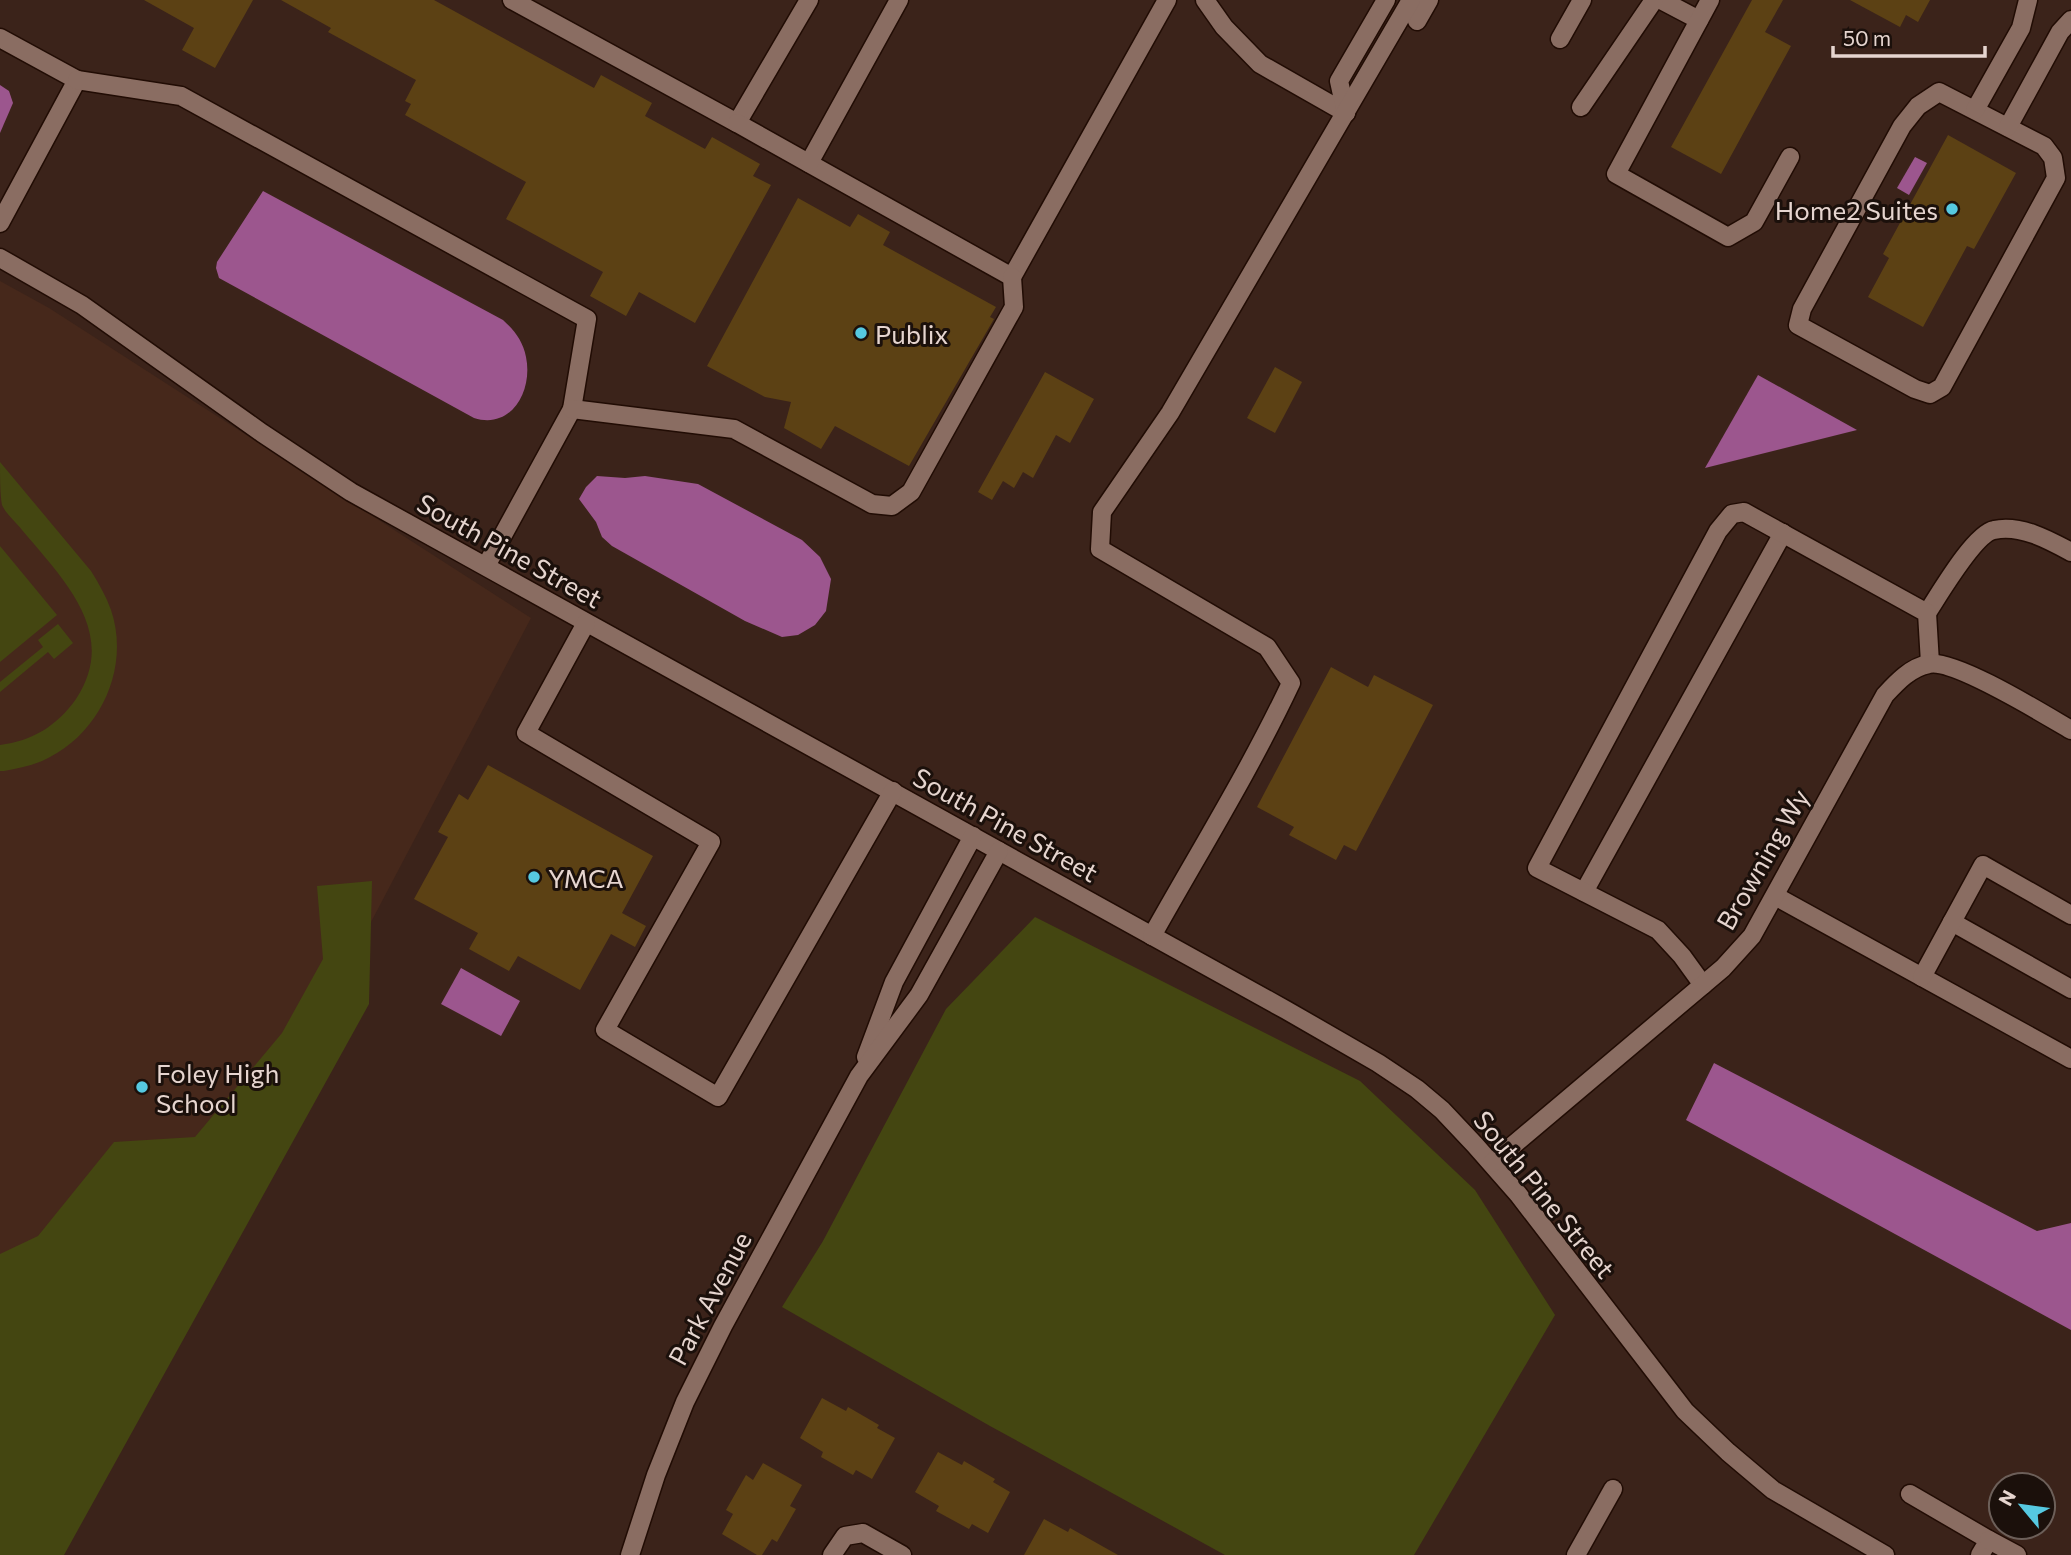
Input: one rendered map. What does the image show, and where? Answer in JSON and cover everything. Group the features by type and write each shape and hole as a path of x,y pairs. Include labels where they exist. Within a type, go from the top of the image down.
{"street":[{"path":"512,0 1012,277"},
{"path":"737,123 809,0"},
{"path":"809,163 899,0"},
{"path":"572,409 734,429 872,504 892,506 911,492 1014,307 1012,277 1167,0"},
{"path":"1346,113 1339,81 1386,0"},
{"path":"1152,936 1262,744 1291,683 1266,647 1100,549 1102,512 1170,413 1411,0"},
{"path":"1418,21 1429,0"},
{"path":"1560,40 1582,0"},
{"path":"1581,107 1654,0"},
{"path":"1661,0 1699,20"},
{"path":"1710,0 1616,174 1728,237 1754,222 1790,157"},
{"path":"1975,110 2021,28 2028,0"},
{"path":"1207,1 1224,27 1260,64 1346,113"},
{"path":"2008,127 2060,32 2071,20"},
{"path":"0,38 78,80 181,96 587,319 572,409 486,566"},
{"path":"0,223 78,80"},
{"path":"1939,92 1975,110 2044,146 2053,158 2056,178 1942,387 1930,394 1915,389 1798,325 1802,309 1815,284 1902,126 1918,106 1939,92"},
{"name":"South Pine Street","path":"0,258 82,305 262,433 351,492 1378,1063 1434,1103 1492,1163 1685,1411 1773,1490 1885,1555"},
{"path":"1703,985 1682,956 1658,930 1537,867 1718,531 1732,514 1744,512 1927,613"},
{"path":"2071,552 2054,542 2017,529 1992,530 1969,550 1927,613 1930,663 1970,674 2071,730"},
{"path":"1584,892 1783,533"},
{"path":"586,623 526,733 711,842 605,1030 718,1097 893,791"},
{"name":"Browning Wy","path":"1492,1163 1723,968 1752,936 1885,695 1903,676 1930,663"},
{"name":"Park Avenue","path":"859,1076 894,982 973,836"},
{"name":"Park Avenue","path":"630,1555 656,1475 684,1402 723,1326 859,1076 919,995 999,851"},
{"path":"1922,977 1983,865 2071,915"},
{"path":"1774,895 2071,1059"},
{"path":"1952,922 2071,989"},
{"path":"1576,1555 1613,1489"},
{"path":"1910,1494 1985,1547 2017,1555"},
{"path":"832,1555 845,1536 863,1533 902,1555"}],"shaded area":[{"path":"0,85 9,91 13,103 0,133"},
{"path":"1915,157 1927,163 1909,195 1897,188"},
{"path":"263,191 503,320 517,336 526,357 526,382 517,404 509,413 499,418 474,418 219,278 217,262"},
{"name":"Foley High School","path":"0,281 49,308 531,618 38,1555 0,1555"},
{"path":"1758,375 1857,430 1705,468"},
{"path":"0,462 91,571 111,610 117,653 107,694 84,731 45,760 4,771 0,771 0,745 23,740 43,731 69,709 88,675 92,652 89,629 68,587 2,505"},
{"path":"597,476 645,476 698,484 802,540 820,557 831,579 826,611 815,625 798,635 782,637 745,621 612,546 602,537 596,522 579,499"},
{"path":"0,546 57,615 0,662"},
{"path":"58,624 73,643 54,659 48,652 0,692 0,682 43,647 38,640"},
{"path":"372,881 369,1004 64,1555 0,1555 0,1254 38,1236 114,1142 195,1137 282,1033 323,959 317,886"},
{"path":"1035,917 1360,1081 1475,1190 1555,1315 1414,1555 1225,1555 990,1426 782,1307 823,1241 946,1009"},
{"path":"461,968 520,1001 501,1036 441,1004"},
{"path":"1714,1063 2037,1231 2071,1223 2071,1330 1686,1120"}],"building":[{"path":"144,0 253,0 215,68 182,50 194,28"},
{"path":"281,0 434,0 594,88 601,75 652,103 645,116 705,149 712,137 760,164 753,176 771,185 695,323 639,292 626,316 590,296 603,272 506,219 526,182 405,115 411,104 405,101 416,80 328,32 331,28"},
{"path":"1752,0 1783,0 1765,32 1791,46 1721,174 1671,147"},
{"path":"1850,0 1930,0 1918,22 1906,15 1900,27"},
{"name":"Home2 Suites","path":"1948,135 2016,173 1974,249 1967,246 1923,327 1868,297 1889,258 1883,254"},
{"name":"Publix","path":"798,198 850,227 858,214 890,232 883,245 996,307 990,317 994,319 909,466 835,426 821,449 784,428 791,402 765,397 707,366"},
{"path":"1275,367 1302,382 1275,433 1247,418"},
{"path":"1045,372 1094,399 1070,443 1056,435 1033,478 1023,472 1014,488 1003,481 992,500 978,492"},
{"path":"1331,667 1368,687 1374,675 1433,705 1356,851 1344,845 1336,860 1289,835 1294,827 1257,807"},
{"name":"YMCA","path":"488,765 653,856 622,913 646,926 635,947 611,934 580,990 518,956 509,971 469,949 478,933 414,899 448,837 438,832 459,794 468,800"},
{"path":"822,1398 846,1411 848,1407 895,1438 872,1479 856,1470 853,1475 821,1457 823,1452 800,1438"},
{"path":"938,1452 962,1465 964,1461 995,1479 993,1482 1010,1492 988,1533 972,1524 969,1529 936,1511 939,1506 915,1492"},
{"path":"763,1463 802,1485 790,1506 796,1509 777,1542 772,1539 762,1555 757,1555 722,1534 733,1514 726,1510 746,1475 753,1480"},
{"path":"1044,1519 1068,1532 1070,1528 1118,1555 1024,1555"}],"place":[{"name":"Home2 Suites","path":"1952,209"},
{"name":"Publix","path":"861,333"},
{"name":"YMCA","path":"534,877"},
{"name":"Foley High School","path":"142,1087"}]}
